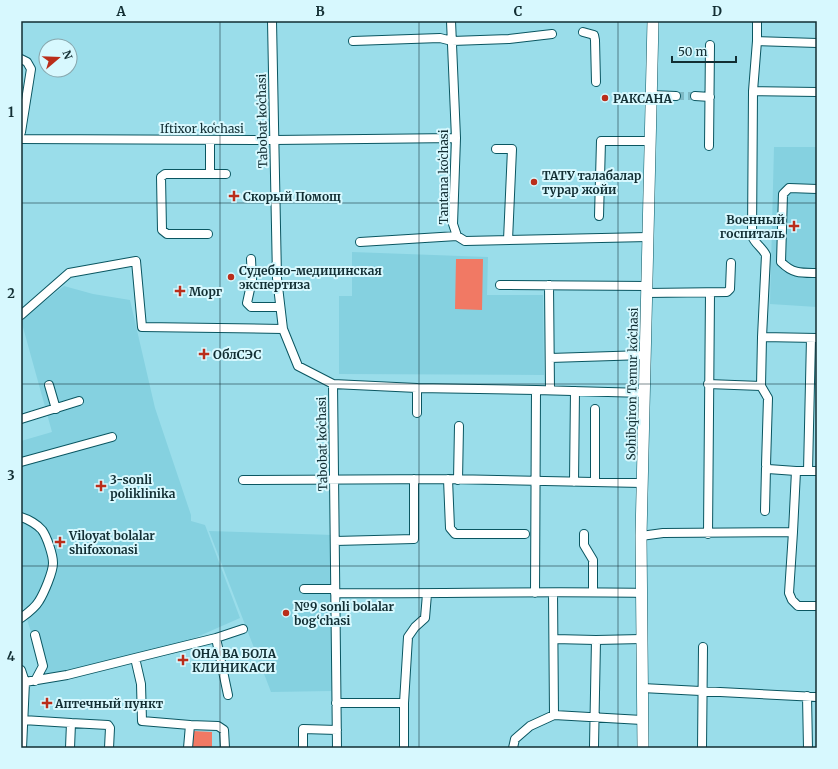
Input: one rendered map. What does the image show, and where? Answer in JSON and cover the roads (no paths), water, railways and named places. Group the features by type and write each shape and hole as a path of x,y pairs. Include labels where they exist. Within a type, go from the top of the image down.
{"main road":[{"name":"Sohibqiron Temur koʻchasi","path":"643,748 641,536 653,21"}],"street":[{"name":"Tabobat koʻchasi","path":"272,21 277,278 283,329 298,366 333,384 337,748"},
{"name":"Tantana koʻchasi","path":"451,21 456,138 453,224 457,236 465,241 648,237"},
{"path":"757,21 753,91 752,236 755,243 763,249 766,255 761,386 768,398 765,511"},
{"path":"583,32 594,35 596,82"},
{"path":"353,41 440,38 452,41 552,34"},
{"path":"757,41 817,43"},
{"path":"709,146 710,45"},
{"path":"21,58 27,62 31,68 21,132"},
{"path":"753,91 817,92"},
{"path":"651,95 676,96"},
{"path":"695,96 710,97"},
{"name":"Iftixor koʻchasi","path":"21,140 456,138"},
{"path":"210,140 210,174"},
{"path":"599,216 601,141 650,141"},
{"path":"496,149 512,149 508,240"},
{"path":"208,234 167,234 162,230 161,177 165,174 226,174"},
{"path":"817,189 789,188 783,194 781,262 788,268 799,273 817,273"},
{"path":"360,242 457,236"},
{"path":"251,259 252,280 247,303 250,307 280,307"},
{"path":"21,315 70,273 136,261 142,327 283,329"},
{"path":"500,285 549,285 710,293 727,292 730,289 732,263"},
{"path":"549,285 550,390"},
{"path":"708,534 708,384 710,293"},
{"path":"762,337 814,338 808,471"},
{"path":"550,358 645,355"},
{"path":"333,384 417,388 644,393"},
{"path":"708,384 761,386"},
{"path":"49,385 56,408"},
{"path":"417,388 417,413"},
{"path":"535,593 536,390"},
{"path":"574,482 575,391"},
{"path":"21,419 79,401"},
{"path":"595,409 595,482"},
{"path":"458,480 459,426"},
{"path":"21,462 112,437"},
{"path":"766,468 796,471 817,471"},
{"path":"796,471 789,593 798,606 817,606"},
{"path":"334,541 414,539 414,479"},
{"path":"243,480 414,479 642,483"},
{"path":"448,480 450,528 455,534 525,534"},
{"path":"21,518 27,519 42,530 50,549 53,563 50,575 39,601 21,618"},
{"path":"641,536 663,533 708,534 793,532"},
{"path":"584,534 584,545 593,560 593,592"},
{"path":"304,589 427,594 593,592 642,594"},
{"path":"553,592 554,715"},
{"path":"404,748 404,703 408,637 415,627 425,618 427,594"},
{"path":"25,682 67,675 216,638 243,629"},
{"path":"35,635 43,666 35,681"},
{"path":"216,638 228,694"},
{"path":"554,639 642,639"},
{"path":"594,746 596,640"},
{"path":"702,748 703,647"},
{"path":"134,658 141,684 142,721 218,726 224,730 225,748"},
{"path":"21,670 25,682 22,748"},
{"path":"642,688 817,697"},
{"path":"807,696 808,748"},
{"path":"336,702 404,703"},
{"path":"513,748 515,739 530,726 554,715 642,720"},
{"path":"23,720 108,725 110,728 109,748"},
{"path":"70,748 71,723"},
{"path":"188,748 190,725"},
{"path":"303,748 303,729 336,730"}],"tunnel":[{"path":"676,96 695,96"}],"place":[{"name":"РАКСАНА","path":"605,98"},
{"name":"ТАТУ талабалар турар жойи","path":"534,182"},
{"name":"Скорый Помощ","path":"234,196"},
{"name":"Военный госпиталь","path":"794,226"},
{"name":"Судебно-медицинская экспертиза","path":"231,277"},
{"name":"Морг","path":"180,291"},
{"name":"ОблСЭС","path":"204,354"},
{"name":"3-sonli poliklinika","path":"101,486"},
{"name":"Viloyat bolalar shifoxonasi","path":"60,542"},
{"name":"№9 sonli bolalar bog‘chasi","path":"286,613"},
{"name":"ОНА ВА БОЛА КЛИНИКАСИ","path":"183,660"},
{"name":"Аптечный пункт","path":"47,703"}]}
